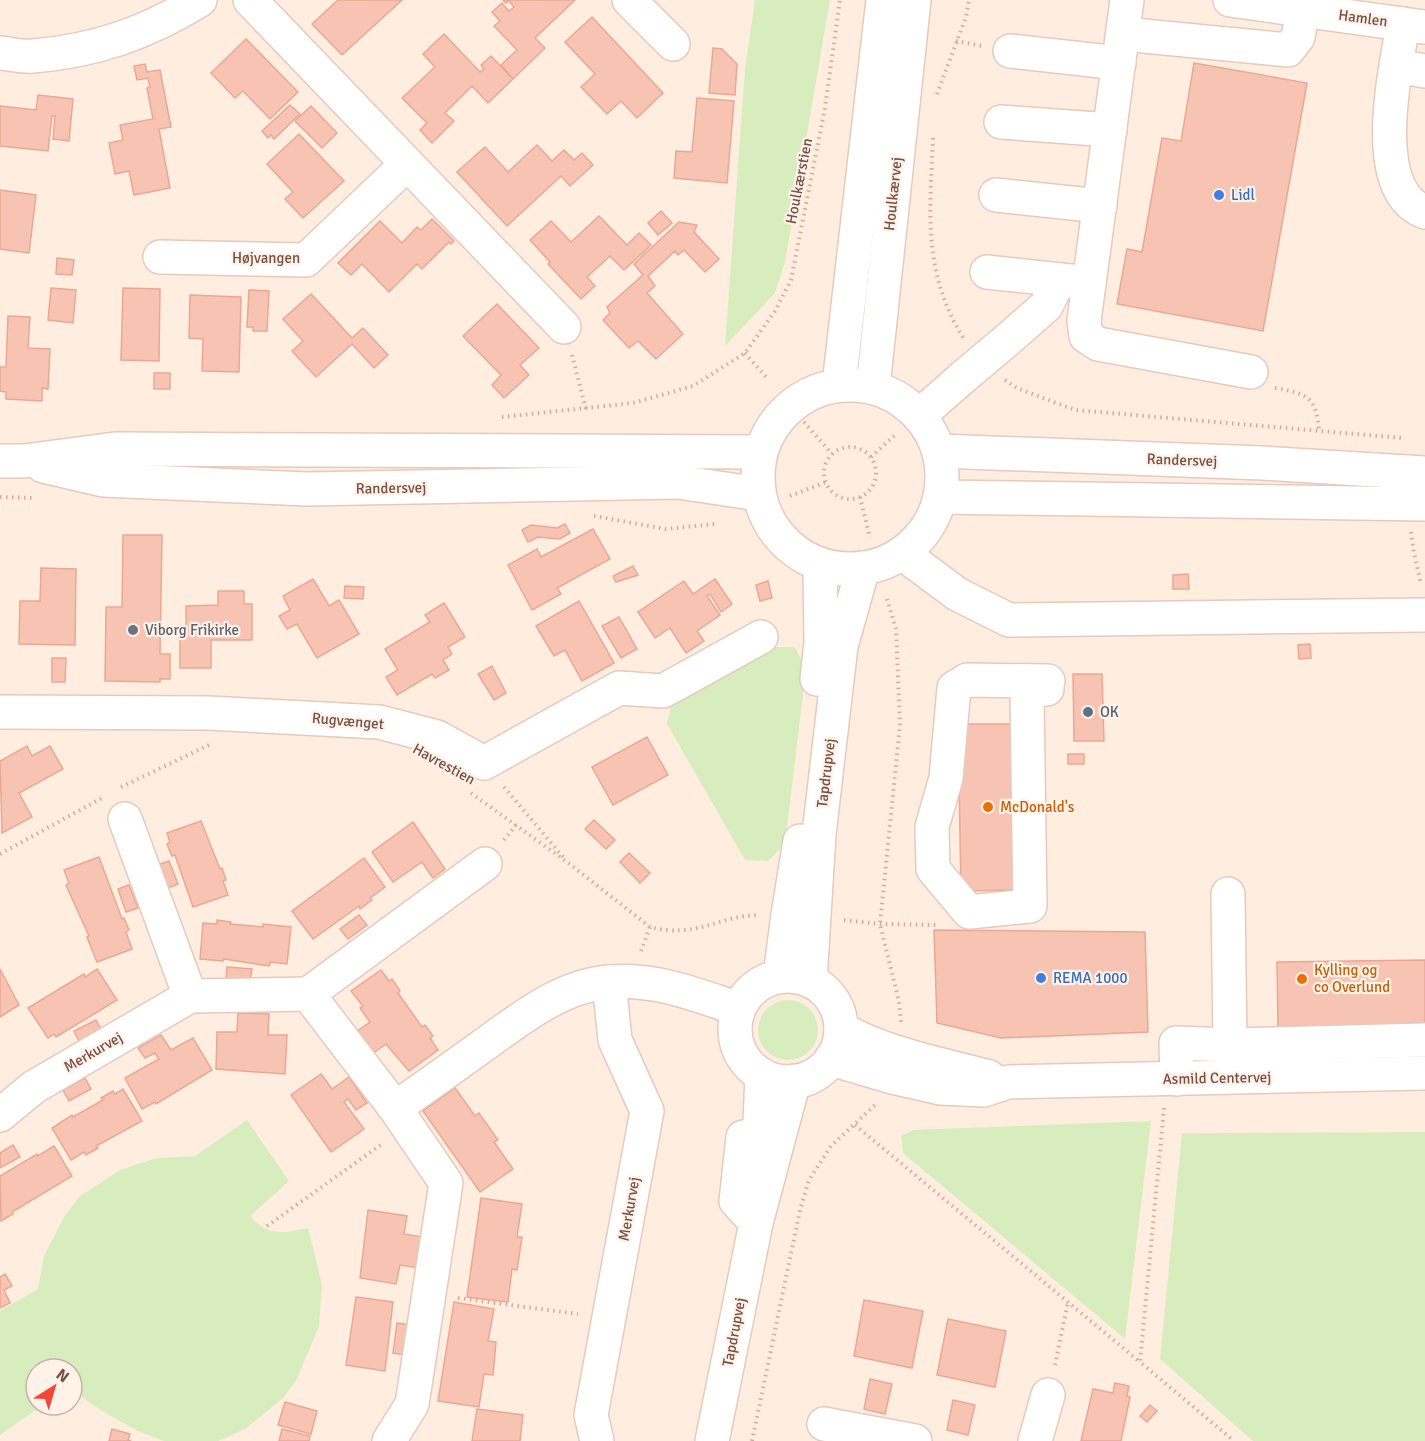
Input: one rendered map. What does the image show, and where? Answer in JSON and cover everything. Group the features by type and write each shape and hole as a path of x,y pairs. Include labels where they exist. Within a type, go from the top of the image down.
{"street":[{"path":"0,53 31,56 108,44 169,19 200,0"},
{"path":"250,0 564,327"},
{"path":"629,0 673,44"},
{"path":"839,385 883,0"},
{"name":"Houlkærvej","path":"873,387 914,0"},
{"path":"910,423 1074,282 1100,206 1127,0"},
{"name":"Hamlen","path":"1230,0 1414,26"},
{"path":"1010,51 1288,50 1299,38 1303,10"},
{"path":"1414,26 1411,68 1390,124 1391,165 1401,192 1425,212"},
{"path":"1001,122 1110,130"},
{"name":"Højvangen","path":"160,257 306,260 408,164"},
{"path":"996,195 1100,206"},
{"path":"987,272 1074,282"},
{"path":"1074,282 1086,336 1098,344 1251,372"},
{"path":"856,384 892,394 908,405 910,423 932,435 939,451 942,474 940,497 933,517 912,544 890,560 866,553 841,569 820,564 799,553 780,538 766,517 772,496 757,472 760,452 772,427 790,406 813,392 839,385 856,384"},
{"name":"Randersvej","path":"12,461 116,449 760,452"},
{"name":"Randersvej","path":"939,451 1262,463 1425,473"},
{"name":"Randersvej","path":"12,461 103,480 205,485 308,489 678,482 772,496"},
{"path":"940,497 1425,504"},
{"path":"912,544 957,594 1009,620 1425,615"},
{"name":"Tapdrupvej","path":"795,979 816,875 841,646 866,553"},
{"name":"Tapdrupvej","path":"795,979 788,915 802,830 821,642 820,564"},
{"path":"473,775 619,688 663,691 761,637"},
{"path":"967,680 1048,685 1032,691 1027,696 1030,906 969,912 933,869 932,827 946,778 954,688 967,680"},
{"name":"Rugvænget","path":"0,711 209,713 379,722 437,737 473,775"},
{"path":"117,801 190,996"},
{"path":"388,1441 412,1404 446,1183 401,1117 308,994 484,864"},
{"path":"1228,894 1230,1045"},
{"path":"795,979 823,989 833,1000 839,1014 836,1044 815,1074 794,1081 772,1079 760,1090 736,1039 735,1024 739,1009 745,997 767,980 795,979"},
{"path":"401,1117 525,1017 569,991 609,982 673,987 739,1009"},
{"name":"Merkurvej","path":"597,1441 591,1415 647,1111 615,1040 609,982"},
{"name":"Merkurvej","path":"0,1115 34,1087 190,996 308,994"},
{"path":"1169,1097 1176,1043 1230,1045 1425,1040"},
{"path":"1305,1043 1307,1076"},
{"name":"Asmild Centervej","path":"836,1044 892,1077 940,1088 984,1090 1008,1082 1169,1097 1307,1076 1425,1073"},
{"name":"Tapdrupvej","path":"712,1441 756,1223 794,1081"},
{"name":"Tapdrupvej","path":"756,1223 760,1090"},
{"path":"1035,1441 1048,1395"},
{"path":"824,1424 915,1441"}],"path":[{"name":"Houlkærstien","path":"766,377 745,353 775,311 791,280 825,108 840,0"},
{"path":"936,102 945,69 966,17 969,0"},
{"path":"933,132 930,231 933,263 943,301 965,341"},
{"path":"564,327 586,410"},
{"path":"1251,372 1258,385 1298,392 1311,400 1318,414 1319,430"},
{"path":"1002,378 1017,388 1076,410 1411,439"},
{"path":"804,422 832,454"},
{"path":"871,457 910,423"},
{"path":"852,447 862,450 871,457 876,475 874,484 868,492 850,499 840,497 831,491 824,472 826,462 832,454 841,448 852,447"},
{"path":"772,496 826,482"},
{"path":"860,497 866,553"},
{"path":"880,924 900,725 896,629 885,594"},
{"path":"0,854 117,801 211,744"},
{"path":"473,775 567,862"},
{"name":"Havrestien","path":"473,775 567,862 650,927 685,932 753,915 788,915"},
{"path":"1153,1107 1169,1097"},
{"path":"1140,1362 1169,1097"},
{"path":"752,1441 800,1210 809,1180 831,1146 876,1104"},
{"path":"267,1226 401,1117"},
{"path":"855,1125 1234,1441"},
{"path":"429,1294 609,1318"},
{"path":"1048,1395 1068,1302"}],"green space":[{"path":"755,0 830,0 785,262 775,293 725,346 745,69"},
{"path":"768,647 795,647 806,669 785,844 768,861 745,860 667,724 671,705"},
{"path":"788,1000 805,1005 813,1013 818,1030 813,1047 805,1055 788,1060 771,1055 763,1047 758,1030 763,1013 771,1005"},
{"path":"247,1120 289,1181 250,1216 257,1223 277,1232 308,1228 322,1284 319,1326 297,1379 283,1398 245,1429 218,1441 164,1441 138,1431 84,1399 84,1357 24,1357 26,1417 0,1435 0,1311 38,1289 44,1256 64,1217 79,1197 120,1170 157,1158 195,1156"},
{"path":"1151,1121 1125,1339 903,1153 901,1136 913,1130"},
{"path":"1425,1132 1425,1441 1253,1441 1160,1359 1182,1133"}],"building":[{"path":"338,0 402,0 342,55 312,24"},
{"path":"503,0 575,0 535,38 545,48 513,79 501,65 517,50 494,26 500,21 492,12 502,3 509,11 514,7 509,1 506,3"},
{"path":"592,17 663,93 637,118 621,101 607,114 581,87 595,74 565,42"},
{"path":"444,34 480,72 484,69 481,65 491,56 513,79 488,103 472,86 445,113 454,121 432,143 420,130 427,123 402,98 435,67 423,54"},
{"path":"246,39 298,92 270,119 243,91 235,98 211,73"},
{"path":"713,48 722,49 737,64 735,95 709,93"},
{"name":"Lidl","path":"1194,63 1307,83 1263,331 1117,304 1127,249 1142,252 1162,138 1181,141"},
{"path":"145,64 147,72 160,70 171,127 159,129 170,188 134,195 129,171 115,174 109,143 123,140 120,125 153,119 147,88 150,87 148,78 137,80 134,66"},
{"path":"38,95 73,99 69,141 53,139 55,116 52,116 48,151 0,146 0,106 36,110"},
{"path":"697,98 734,101 727,183 674,178 676,151 692,152"},
{"path":"290,105 300,114 274,139 271,135 268,138 262,131"},
{"path":"311,106 337,133 322,148 295,121"},
{"path":"299,134 344,181 303,218 285,199 293,192 267,164"},
{"path":"537,145 552,161 564,150 574,160 582,153 593,165 570,186 561,176 507,226 457,172 485,147 508,172"},
{"path":"0,190 36,195 29,253 0,249"},
{"path":"661,211 672,223 658,235 648,223"},
{"path":"599,216 627,245 639,233 651,245 624,270 610,256 587,277 595,286 581,299 548,264 550,262 530,240 551,221 571,242"},
{"path":"432,219 454,241 451,244 449,242 422,269 417,264 389,292 362,264 351,275 338,263 380,221 402,243 417,227 421,230"},
{"path":"679,222 697,225 694,232 719,259 705,272 684,250 678,255 675,251 648,276 655,286 647,293 683,334 656,359 638,341 629,348 603,320 610,313 607,307 643,275 634,264"},
{"path":"57,258 74,260 72,275 56,274"},
{"path":"51,288 76,290 73,323 48,320"},
{"path":"123,288 160,289 159,361 121,360"},
{"path":"249,290 269,291 267,331 253,331 253,327 247,327"},
{"path":"311,294 352,338 363,328 388,355 374,368 352,344 316,377 292,351 303,341 283,319"},
{"path":"190,295 241,297 239,372 202,371 203,339 189,338"},
{"path":"497,304 539,348 520,365 529,375 504,398 492,385 501,375 463,336"},
{"path":"8,316 30,317 28,348 50,349 48,389 42,388 42,401 6,399 6,392 0,391 0,367 6,367"},
{"path":"154,373 170,373 170,389 154,389"},
{"path":"565,524 570,533 560,539 538,537 528,542 522,530 531,525 557,528"},
{"path":"593,529 610,559 557,588 561,594 532,610 508,565 537,549 541,557"},
{"name":"Viborg Frikirke","path":"123,535 162,535 160,654 170,654 170,679 160,679 160,682 105,681 106,607 122,607"},
{"path":"633,566 638,575 616,582 613,576"},
{"path":"41,568 76,569 75,645 19,644 20,601 40,601"},
{"path":"1188,574 1189,589 1173,589 1173,575"},
{"path":"313,579 329,606 339,600 359,634 317,658 297,624 287,629 279,616 290,610 283,596"},
{"path":"715,579 732,604 721,612 710,594 707,596 720,615 697,631 704,641 686,653 670,628 655,638 638,612 684,581 693,594"},
{"path":"768,581 772,598 760,601 756,585"},
{"path":"345,586 364,587 363,599 344,598"},
{"path":"218,591 244,591 244,604 252,604 252,640 211,640 211,668 180,668 180,636 186,636 186,606 218,605"},
{"path":"579,601 614,663 582,681 565,650 554,656 536,626"},
{"path":"444,603 465,637 448,647 452,654 443,660 449,670 435,678 432,674 397,695 386,677 398,670 385,649 430,622 425,615"},
{"path":"619,617 637,649 621,658 602,626"},
{"path":"1310,644 1311,658 1299,659 1298,645"},
{"path":"52,658 66,658 65,682 52,682"},
{"path":"492,666 506,693 494,700 478,674"},
{"path":"1073,674 1102,674 1104,741 1074,741"},
{"name":"McDonald's","path":"958,724 1016,724 1019,890 961,891"},
{"path":"647,737 668,775 613,805 592,767"},
{"path":"27,746 32,756 50,746 63,769 19,793 32,817 2,833 0,761"},
{"path":"1068,754 1084,754 1084,764 1068,764"},
{"path":"594,820 615,840 606,849 585,829"},
{"path":"201,821 220,869 222,868 226,880 223,881 228,895 193,907 175,855 172,856 167,844 170,842 167,833"},
{"path":"413,822 445,869 433,878 422,862 393,882 372,852"},
{"path":"629,853 650,873 640,883 620,862"},
{"path":"99,857 122,919 124,918 129,930 126,932 132,949 97,962 87,937 89,936 66,885 69,883 64,870"},
{"path":"364,858 385,887 360,909 359,906 313,939 292,911"},
{"path":"169,861 178,884 165,889 157,865"},
{"path":"129,885 138,908 126,912 118,889"},
{"path":"359,915 367,925 348,939 340,929"},
{"path":"217,920 231,922 230,924 291,927 287,964 270,962 269,966 224,959 223,961 200,959 203,923 217,924"},
{"name":"REMA 1000","path":"934,930 1145,932 1148,1032 1001,1038 937,1023"},
{"path":"1425,960 1425,1024 1278,1027 1277,962"},
{"path":"227,967 252,969 250,981 226,980"},
{"path":"0,969 19,1005 0,1017"},
{"path":"97,969 117,1000 56,1037 54,1034 48,1038 28,1008 84,974 85,977"},
{"path":"381,970 389,981 392,979 400,991 398,993 422,1027 425,1025 433,1036 430,1038 438,1050 409,1071 386,1044 372,1054 356,1032 370,1022 360,1008 363,1006 351,991"},
{"path":"238,1013 269,1014 268,1035 287,1035 285,1074 216,1069 217,1032 237,1032"},
{"path":"96,1020 102,1031 80,1043 74,1031"},
{"path":"161,1035 171,1050 193,1038 212,1070 156,1104 155,1102 142,1109 125,1078 159,1059 155,1053 145,1058 138,1048"},
{"path":"321,1074 332,1089 349,1077 367,1103 356,1110 348,1099 344,1102 364,1129 331,1152 291,1095"},
{"path":"85,1078 91,1089 69,1101 63,1090"},
{"path":"455,1088 475,1116 479,1113 498,1140 494,1142 513,1169 480,1192 423,1111"},
{"path":"123,1089 142,1121 96,1146 98,1148 86,1155 84,1152 71,1160 52,1128 103,1100 101,1098 113,1091 115,1094"},
{"path":"13,1145 20,1157 0,1168 0,1153"},
{"path":"54,1146 72,1176 1,1221 0,1176"},
{"path":"481,1198 522,1204 517,1237 522,1237 517,1270 512,1269 508,1302 467,1297"},
{"path":"368,1210 407,1216 404,1234 423,1237 418,1268 400,1265 396,1284 360,1278"},
{"path":"5,1274 12,1286 4,1290 10,1303 0,1308 0,1277"},
{"path":"356,1297 393,1302 385,1371 346,1365"},
{"path":"864,1300 923,1311 912,1368 854,1356"},
{"path":"454,1302 494,1309 488,1341 496,1342 493,1375 484,1374 479,1407 438,1401"},
{"path":"948,1319 1006,1331 995,1387 937,1375"},
{"path":"397,1323 410,1325 406,1355 393,1353"},
{"path":"870,1379 892,1384 885,1414 864,1409"},
{"path":"1115,1383 1129,1386 1127,1396 1130,1397 1121,1441 1081,1441 1093,1389 1113,1393"},
{"path":"953,1400 975,1405 968,1435 947,1430"},
{"path":"285,1402 317,1411 311,1434 278,1425"},
{"path":"1150,1405 1157,1411 1147,1422 1140,1416"},
{"path":"477,1409 523,1415 520,1441 472,1441"},
{"path":"112,1429 130,1434 128,1440 131,1441 109,1441"},
{"path":"282,1429 310,1436 309,1441 279,1441"}],"place":[{"name":"Lidl","path":"1219,195"},
{"name":"Viborg Frikirke","path":"133,630"},
{"name":"OK","path":"1088,712"},
{"name":"McDonald's","path":"988,807"},
{"name":"REMA 1000","path":"1041,978"},
{"name":"Kylling og co Overlund","path":"1302,979"}]}
